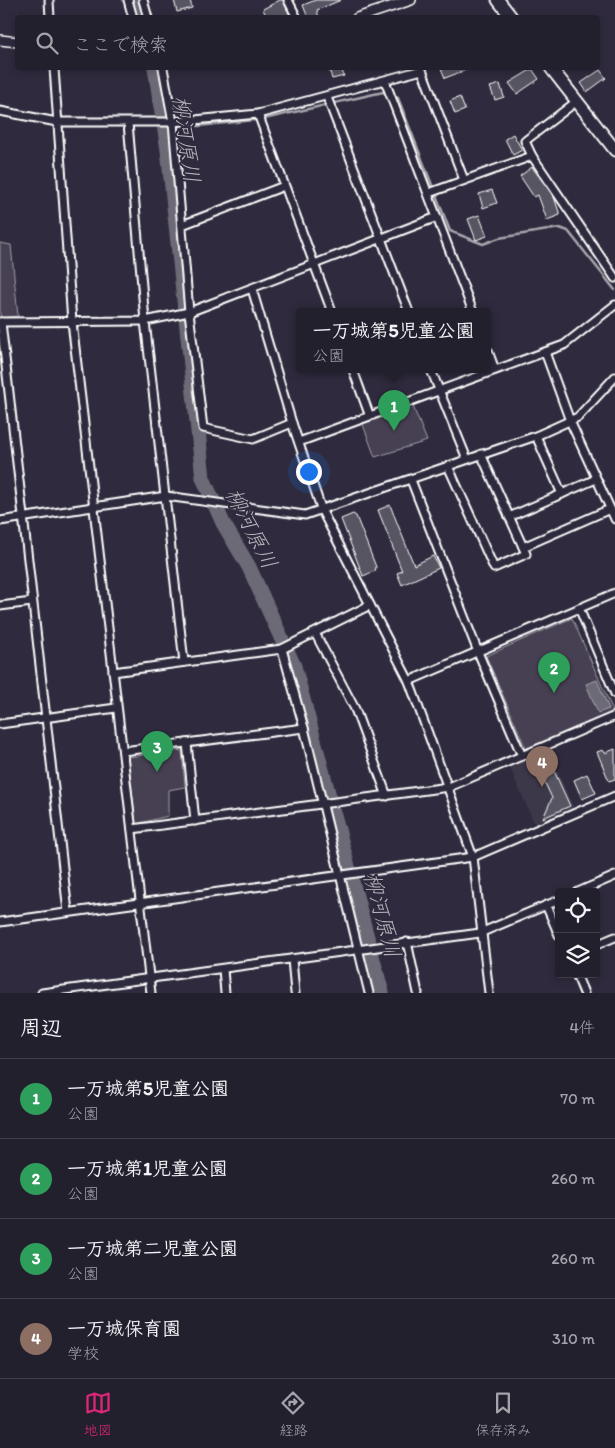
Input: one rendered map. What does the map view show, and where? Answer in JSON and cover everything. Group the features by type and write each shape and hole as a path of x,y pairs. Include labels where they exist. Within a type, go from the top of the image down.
{"main road":[{"path":"498,0 510,15"},
{"path":"553,70 613,144"}],"street":[{"path":"49,0 50,15"},
{"path":"128,0 132,15"},
{"path":"143,0 147,15"},
{"path":"288,0 296,15"},
{"path":"367,15 411,0"},
{"path":"0,40 15,42"},
{"path":"54,70 72,322 150,993"},
{"path":"163,70 174,122 189,312 203,428 254,439 292,423"},
{"path":"0,111 57,122 128,123 161,123 258,114 422,70 464,180"},
{"path":"386,81 472,308"},
{"path":"327,97 407,308"},
{"path":"577,101 524,141 532,156 615,278"},
{"path":"258,114 330,308"},
{"path":"128,123 145,321 184,662"},
{"path":"430,194 532,156"},
{"path":"182,225 284,186"},
{"path":"68,912 0,322 145,321 181,314 252,289 438,217"},
{"path":"252,289 292,423 322,511 409,680 473,857 480,933 489,993"},
{"path":"491,371 564,346 615,305"},
{"path":"545,352 570,421 615,519"},
{"path":"491,359 495,370"},
{"path":"354,373 369,414"},
{"path":"432,373 467,459"},
{"path":"298,442 369,414 487,373"},
{"path":"0,521 166,496 305,515 322,511 536,436 570,421 578,417 615,377"},
{"path":"536,436 562,494"},
{"path":"448,466 494,568 526,554 481,454"},
{"path":"509,516 596,479"},
{"path":"411,480 478,652 522,756"},
{"path":"523,547 610,509"},
{"path":"409,680 615,594"},
{"path":"0,606 32,602"},
{"path":"113,672 282,650 370,605"},
{"path":"579,608 615,694"},
{"path":"315,633 355,708 386,796"},
{"path":"282,650 304,728 369,993"},
{"path":"0,724 116,708"},
{"path":"132,829 449,787 615,716"},
{"path":"123,751 304,728"},
{"path":"187,743 195,821"},
{"path":"0,922 473,857 615,796"},
{"path":"587,888 615,876"},
{"path":"42,993 480,933 555,902"},
{"path":"546,905 558,933"},
{"path":"600,944 615,938"},
{"path":"407,942 418,993"},
{"path":"292,959 295,993"},
{"path":"223,969 225,993"},
{"path":"578,978 584,993"}],"shaded area":[{"path":"0,243 11,245 18,316 0,318"},
{"path":"412,404 427,441 375,457 362,422"},
{"path":"572,618 614,713 527,751 486,656"},
{"path":"597,680 609,709 598,713 586,684"},
{"path":"548,749 574,809 535,825 509,766"},
{"path":"182,750 185,787 168,790 168,816 136,824 128,757"}],"building":[{"path":"174,0 190,0 192,8 177,12"},
{"path":"283,0 290,15 266,15 263,9"},
{"path":"316,0 341,0 317,10 318,15 307,15 303,5"},
{"path":"330,70 342,70 344,76 332,79"},
{"path":"442,70 466,70 445,78"},
{"path":"530,70 533,70 539,79 517,94 509,83"},
{"path":"600,70 606,78 587,92 581,83"},
{"path":"500,84 504,97 495,100 490,87"},
{"path":"460,97 465,110 455,114 450,101"},
{"path":"513,134 522,150 513,155 505,139"},
{"path":"532,167 554,197 560,215 547,220 538,195 534,197 520,176"},
{"path":"492,190 497,203 483,208 479,194"},
{"path":"479,215 487,236 476,240 468,219"},
{"path":"390,505 414,565 433,556 439,568 402,585 397,573 402,571 378,510"},
{"path":"353,514 356,516 376,567 375,571 363,576 341,519"},
{"path":"615,749 615,779 609,781 597,752 603,750 605,753"},
{"path":"546,753 570,806 543,818 552,798 544,781 540,782 530,760"},
{"path":"587,774 596,793 582,799 574,780"}],"waterway":[{"name":"柳河原川","path":"135,0 139,15"},
{"name":"柳河原川","path":"155,70 168,150 203,478 223,523 249,567 294,666 382,993"},
{"path":"198,126 264,119 383,92 398,98 450,231 483,244 499,238 560,228 568,231 615,290"}],"place":[{"name":"一万城第5児童公園","path":"394,431"},
{"name":"一万城第1児童公園","path":"554,693"},
{"name":"一万城第二児童公園","path":"157,772"},
{"name":"一万城保育園","path":"542,787"}]}
